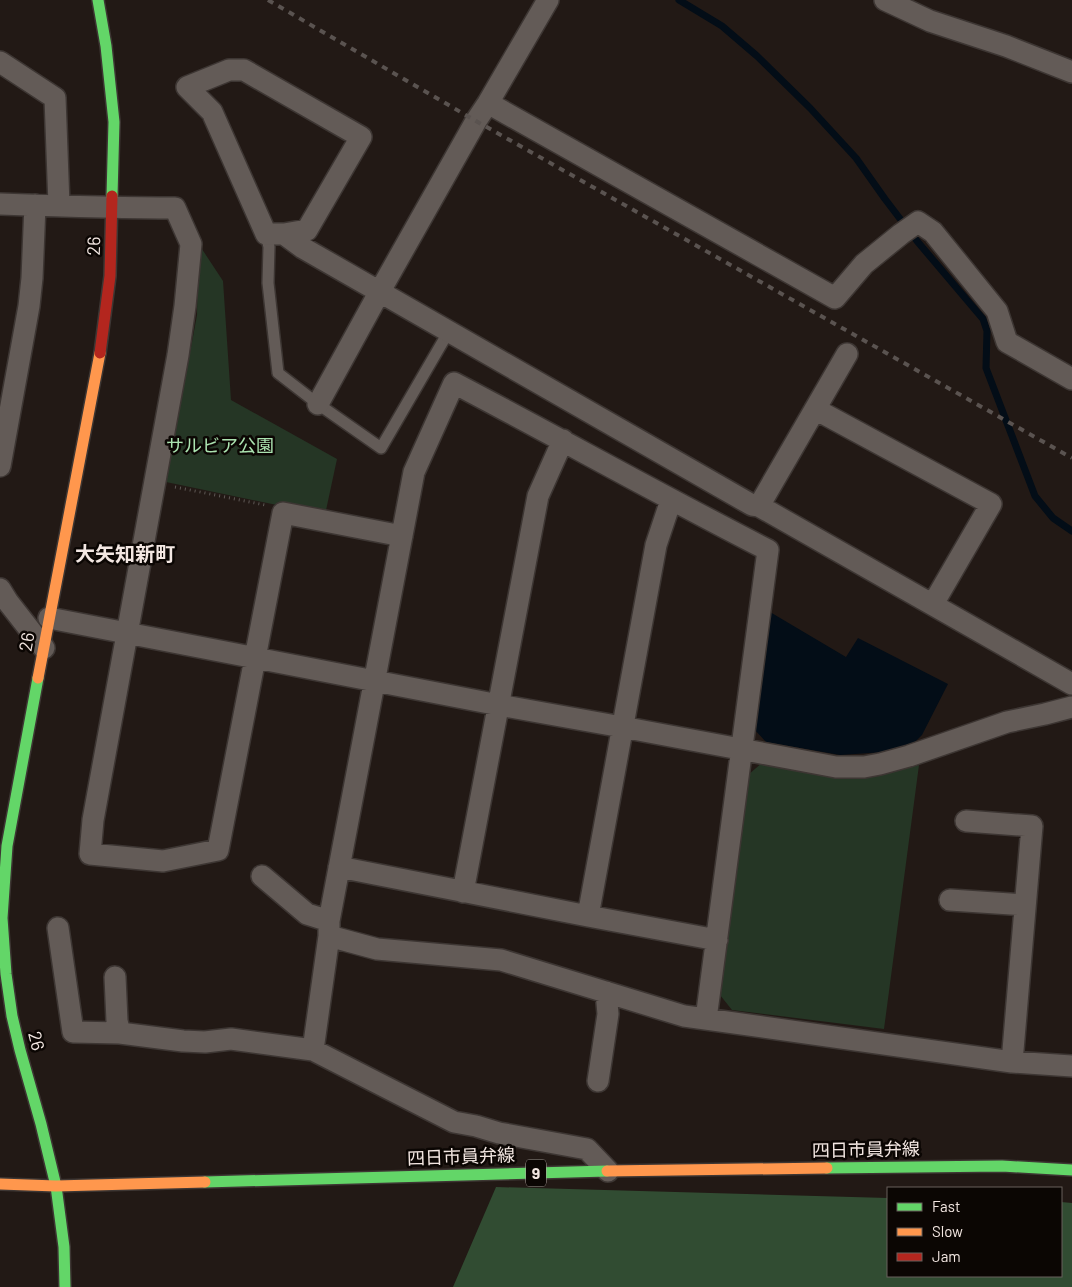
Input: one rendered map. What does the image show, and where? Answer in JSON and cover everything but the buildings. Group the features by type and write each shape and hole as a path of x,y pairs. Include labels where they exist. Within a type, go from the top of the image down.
{"street":[{"name":"26","path":"65,1287 64,1247 56,1186 12,1016 6,974 2,918 7,846 100,352 110,276 114,122 106,46 98,0"},
{"path":"318,404 476,121 548,0"},
{"path":"886,0 930,21 1006,46 1072,72"},
{"path":"0,62 55,98 59,205"},
{"path":"275,234 307,230 361,137 244,70 229,70 187,87 212,112 275,234 380,291 752,505 759,506 1072,684"},
{"path":"488,103 835,298 864,264 918,222 933,232 997,311 1007,342 1072,379"},
{"path":"0,204 174,208 191,244 178,355 93,820 90,854 163,861 218,850 284,512 402,536"},
{"path":"0,466 29,306 35,205"},
{"path":"759,506 847,354"},
{"path":"314,1050 329,928 339,867 414,472 454,383 768,550 706,1019"},
{"path":"815,409 991,504 933,604"},
{"path":"463,892 538,496 562,440"},
{"path":"588,916 656,545 671,500"},
{"path":"0,590 44,648"},
{"path":"49,618 374,682 836,767 864,767 909,756 1007,722 1072,706"},
{"path":"966,821 1032,826 1012,1062"},
{"path":"339,867 717,940"},
{"path":"262,876 307,914 329,928 377,949 501,960 684,1016 1012,1062 1072,1066"},
{"path":"950,900 1025,904"},
{"path":"58,928 73,1032 120,1033 205,1042 231,1039 314,1050 454,1122 499,1133 587,1149 608,1171"},
{"path":"115,977 117,1021 120,1033"},
{"path":"598,1081 608,1014 606,992"},
{"name":"四日市員弁線","path":"0,1184 56,1186 608,1171 1002,1166 1072,1170"}],"lane":[{"path":"275,234 269,247 268,283 278,373 318,404 381,448 449,331"}],"path":[{"path":"155,483 272,507 284,512"}],"green space":[{"name":"サルビア公園","path":"198,243 223,281 231,400 337,459 325,515 166,482 197,315"},
{"path":"763,762 841,778 874,777 919,765 884,1029 732,1010 720,995 748,775"},
{"path":"496,1187 887,1198 887,1277 1062,1277 1062,1202 1072,1203 1072,1287 453,1287"}],"shaded area":[{"path":"770,612 846,657 858,638 948,684 922,735 914,743 885,752 840,755 766,742 754,729"}],"waterway":[{"path":"679,0 722,26 757,56 810,108 856,158 917,241 983,319 987,331 986,368 1035,496 1053,518 1072,531"}],"railway":[{"path":"268,0 476,121 1072,458"}],"traffic: fast":[{"path":"98,0 106,46 114,122 112,196"},
{"path":"38,678 7,846 2,918 6,974 12,1016 56,1186 64,1247 65,1287"},
{"path":"827,1168 1002,1166 1072,1170"},
{"path":"205,1182 607,1171"}],"traffic: slow":[{"path":"38,678 100,353"},
{"path":"607,1171 827,1168"},
{"path":"0,1184 56,1186 205,1182"}],"traffic: jam":[{"path":"100,353 110,276 112,196"}],"district":[{"name":"大矢知新町","path":"125,554"}]}
